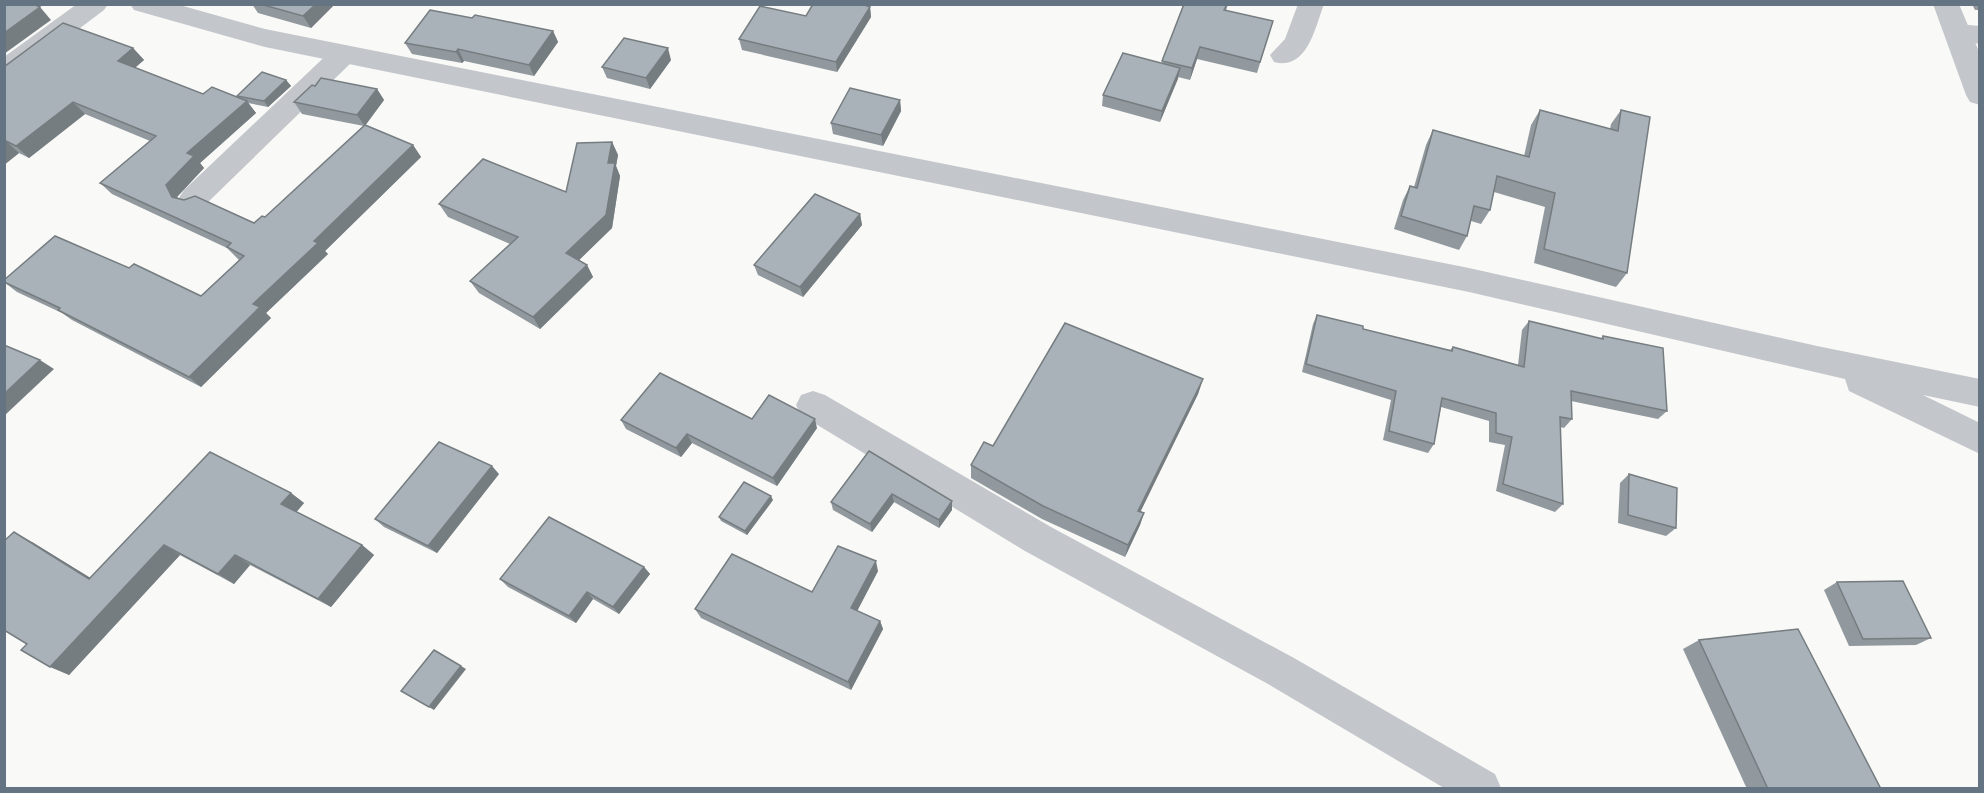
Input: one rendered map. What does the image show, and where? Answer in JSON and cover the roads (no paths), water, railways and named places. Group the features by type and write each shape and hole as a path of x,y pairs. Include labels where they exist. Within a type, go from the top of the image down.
{"street":[{"path":"4,71 95,4"},
{"path":"143,4 265,38 1469,280 1816,360 1980,393"},
{"path":"1283,55 1296,44 1311,4"},
{"path":"1946,4 1969,34 1980,95"},
{"path":"194,198 344,54"},
{"path":"1816,360 1980,439"},
{"path":"813,405 1038,539 1281,671 1481,789"}]}
